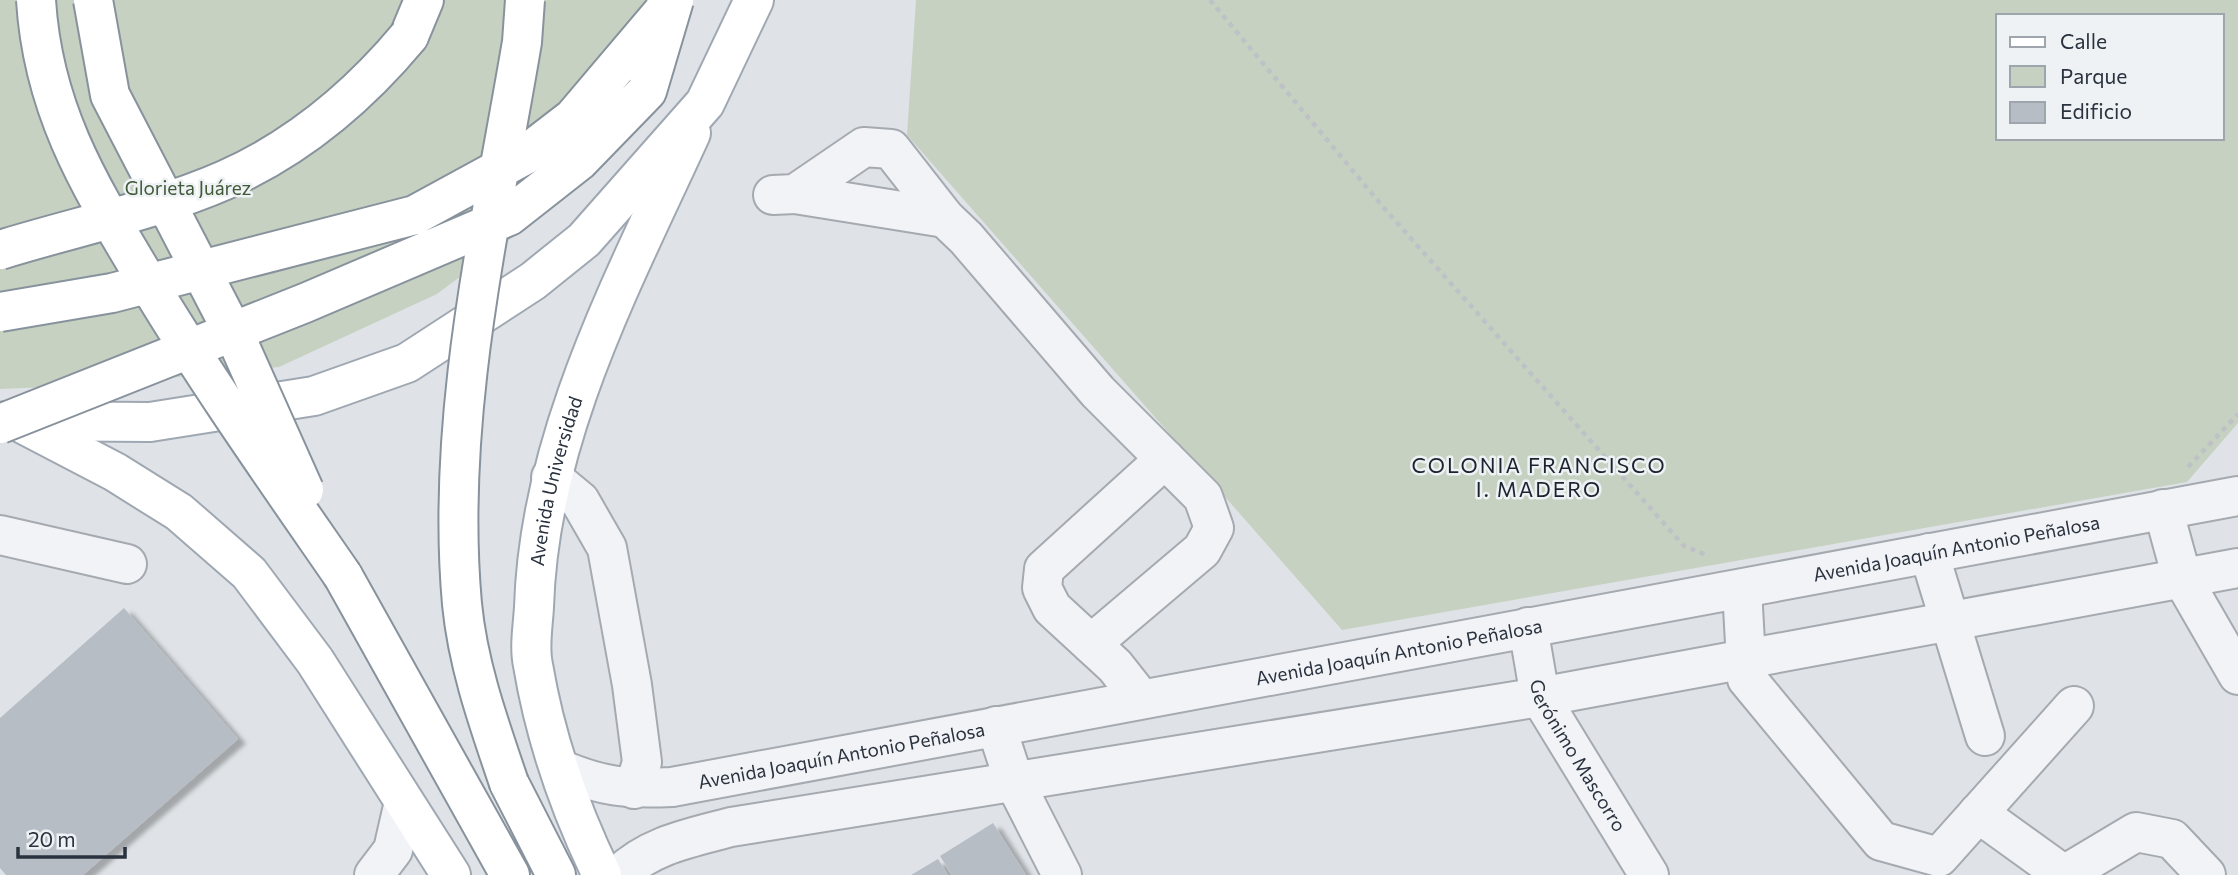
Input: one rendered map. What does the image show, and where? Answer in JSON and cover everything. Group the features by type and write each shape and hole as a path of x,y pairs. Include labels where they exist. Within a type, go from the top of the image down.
{"main road":[{"path":"36,0 38,27 52,96 83,175 197,364 343,576"},
{"path":"93,0 110,95 237,340 343,576 510,875"},
{"path":"0,250 164,202 225,180 278,153 376,76 409,36 424,0"},
{"path":"525,0 522,42 464,398 460,507 463,605 474,671 509,783 556,875"},
{"path":"0,312 112,293 415,215 524,155 573,118 616,71 673,0"},
{"path":"6,422 304,303 509,216 579,161 647,91 673,0"},
{"path":"6,422 150,422 314,397 407,363 533,281 584,240 705,103 754,0"},
{"name":"Avenida Universidad","path":"602,875 575,818 532,663 535,556 551,477 587,364 705,103"},
{"path":"6,422 115,472 178,512 249,573 315,661 451,875"}],"street":[{"path":"945,218 784,195 864,147 891,149 945,218 1098,392 1203,497 1214,528 1202,550 1091,644"},
{"path":"1141,699 1115,666 1052,608 1042,588 1044,569 1165,459"},
{"path":"551,477 580,501 607,548 632,685 642,762 634,789"},
{"name":"Avenida Joaquín Antonio Peñalosa","path":"560,769 598,785 634,789 672,787 2238,496"},
{"path":"2163,509 2182,578 2238,675"},
{"path":"0,535 127,564"},
{"path":"1929,553 1985,736"},
{"path":"619,875 637,858 670,843 731,827 1541,697 2238,568"},
{"path":"1742,589 1747,679 1881,841 1939,857 2074,706"},
{"name":"Gerónimo Mascorro","path":"1528,627 1541,697 1649,875"},
{"path":"996,726 1014,782 1062,875"},
{"path":"719,778 731,827"},
{"path":"374,875 393,850 404,802"},
{"path":"1978,813 2064,875 2136,832 2172,839 2206,875"}],"path":[{"path":"1210,0 1384,208 1684,546 1711,556"},
{"path":"2183,471 2238,414"}],"green space":[{"name":"Glorieta Juárez","path":"0,0 691,0 656,70 553,207 437,294 279,367 98,385 0,389"},
{"path":"916,0 2238,0 2238,423 2187,482 1342,630 907,135"}],"building":[{"path":"124,608 238,739 83,875 6,875 0,868 0,718"},
{"path":"993,823 1026,875 952,875 940,856"},
{"path":"938,859 948,875 911,875"}],"district":[{"name":"COLONIA FRANCISCO I. MADERO","path":"1539,478"}]}
